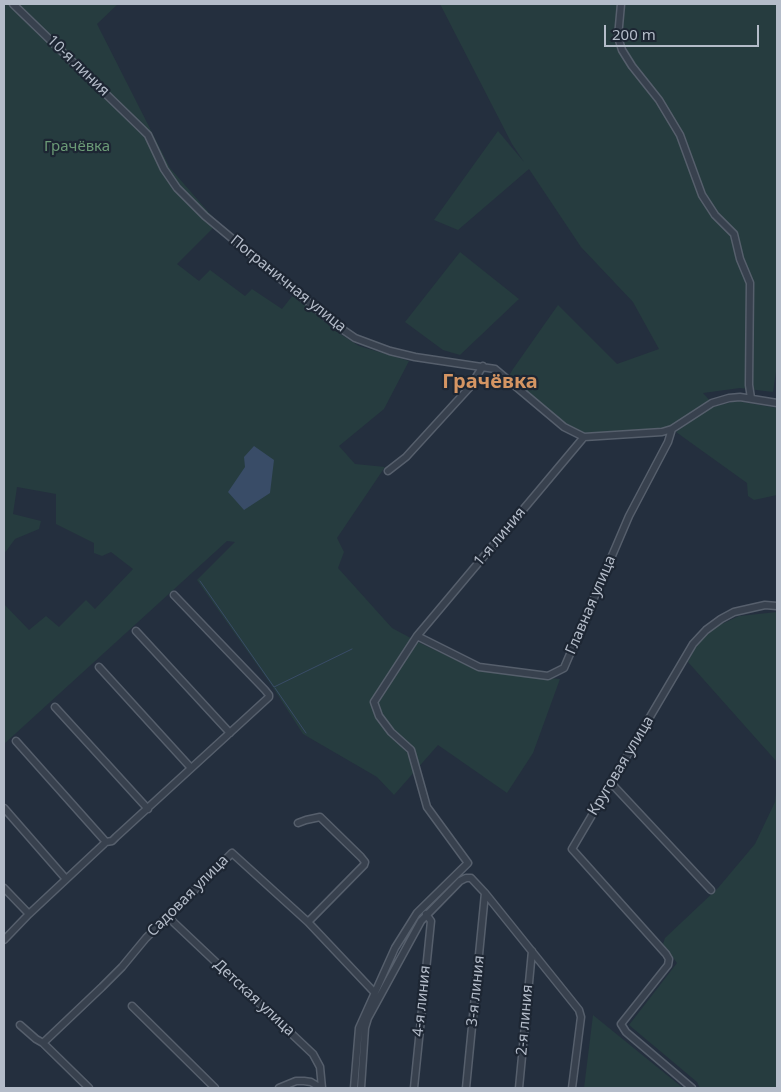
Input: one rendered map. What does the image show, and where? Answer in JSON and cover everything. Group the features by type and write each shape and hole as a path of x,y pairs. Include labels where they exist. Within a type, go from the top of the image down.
{"street":[{"name":"10-я линия","path":"13,4 142,129"},
{"path":"621,4 618,37 622,50 632,66 660,100 680,135 702,195 715,215 734,234 740,259 750,283 748,385 751,398"},
{"name":"Пограничная улица","path":"142,129 148,135 164,169 178,188 205,216 336,325 355,338 381,348 415,357 496,369 564,427 584,437"},
{"path":"388,471 406,457 469,388 483,366"},
{"path":"584,437 655,433 672,429 712,403 729,398 751,398 777,403"},
{"name":"Главная улица","path":"416,636 479,667 548,676 564,668 629,516 668,442 672,429"},
{"name":"1-я линия","path":"374,992 395,948 417,913 468,863 427,807 411,750 391,732 379,716 374,702 416,636 584,437"},
{"path":"4,940 106,842 112,841 267,700 269,695 174,595"},
{"name":"Круговая улица","path":"692,1088 626,1032 621,1024 668,965 669,959 572,849 693,644 706,630 734,612 765,605 777,606"},
{"path":"136,631 230,733"},
{"path":"99,667 191,768"},
{"path":"54,707 148,809"},
{"path":"16,741 106,842"},
{"path":"611,783 711,890"},
{"path":"4,808 66,879"},
{"path":"298,823 320,817 365,862 308,922"},
{"name":"Садовая улица","path":"43,1044 109,980 232,852 269,889 308,922 374,992"},
{"path":"361,1088 365,1028 368,1018 420,921 460,881 466,878 470,878 485,893 575,1003 581,1017 572,1088"},
{"path":"4,888 29,914"},
{"name":"3-я линия","path":"466,1088 486,900 485,893"},
{"name":"4-я линия","path":"414,1088 430,921 426,914"},
{"name":"Детская улица","path":"168,917 313,1054 320,1067 321,1088"},
{"name":"2-я линия","path":"519,1088 532,951"},
{"path":"354,1088 359,1028 374,992"},
{"path":"132,1006 216,1088"},
{"path":"20,1025 89,1088"},
{"path":"279,1088 296,1081 311,1082 321,1088"}],"green space":[{"path":"4,4 118,4 97,24 170,168 218,223 177,264 199,281 210,270 245,296 252,289 282,309 293,295 337,332 359,346 409,361 384,409 339,446 355,464 385,467 337,538 344,552 338,568 392,628 420,643 477,670 560,679 533,753 507,793 438,745 394,795 377,777 303,734 272,686 197,580 235,542 227,541 4,744 4,604 29,630 46,616 59,627 86,600 95,609 133,569 111,552 102,556 94,553 94,543 56,524 56,494 17,487 13,514 41,521 39,529 15,539 4,554"},
{"path":"440,4 777,4 777,365 773,392 740,388 703,393 712,403 672,429 584,437 507,379 558,305 617,364 659,349 633,302 581,247 529,169 458,230 434,220 498,131 524,162 512,144"},
{"path":"460,252 519,299 460,355 443,350 405,322"},
{"path":"737,401 777,408 777,495 754,500 748,496 747,483 676,432 708,408"},
{"path":"777,612 777,762 688,662 696,645 711,629 739,616"},
{"path":"777,783 777,1088 700,1088 697,1082 629,1025 677,963 663,944 665,938 718,888 755,844 775,802"},
{"path":"593,1015 683,1088 584,1088"}],"water":[{"path":"254,446 274,460 270,493 244,510 228,492 245,467 244,457"}],"waterway":[{"path":"200,581 274,687 352,649"},
{"path":"275,688 306,733"}],"district":[{"name":"Грачёвка","path":"490,382"}]}
